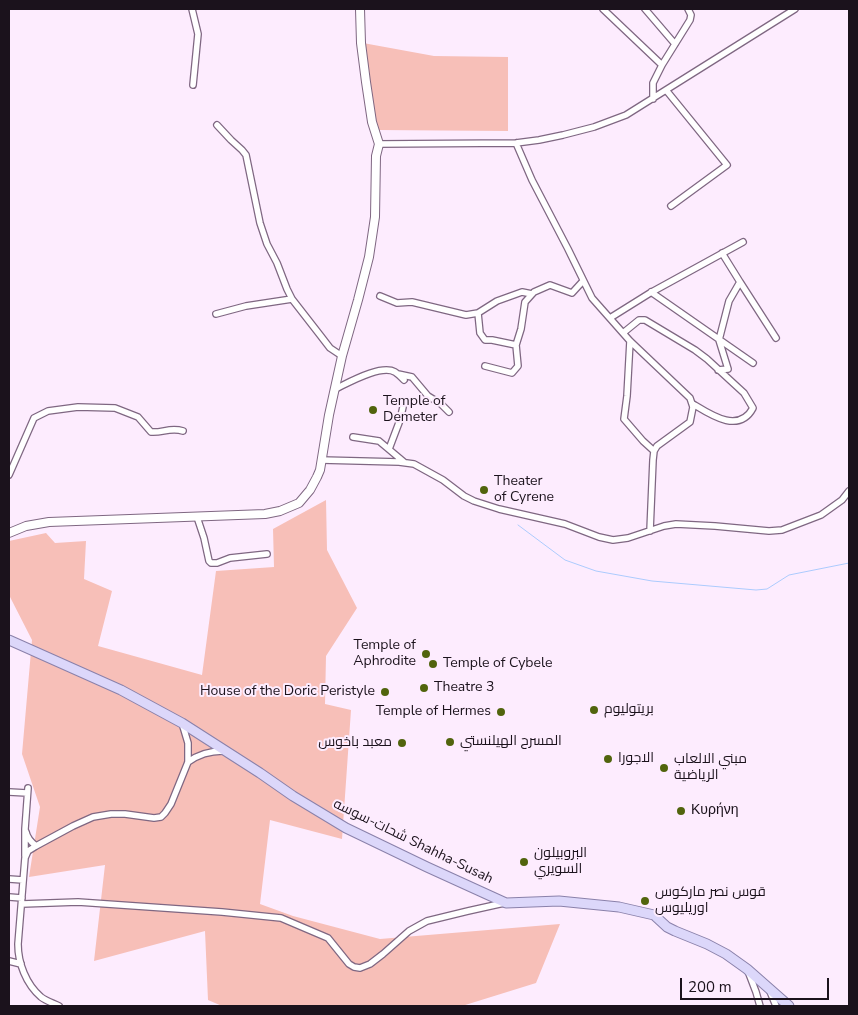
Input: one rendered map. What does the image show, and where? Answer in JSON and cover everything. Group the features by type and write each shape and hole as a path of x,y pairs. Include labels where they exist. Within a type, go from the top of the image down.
{"main road":[{"path":"9,533 36,524 54,521 265,514 293,506 304,499 317,476 342,356 358,300 375,217 376,156 379,144 372,122 361,43 360,9"},
{"name":"شحات-سوسه Shahha-Susah","path":"9,640 121,690 182,723 293,796 346,828 427,867 506,903 559,901 619,907 649,914 658,918 675,931 726,954 747,969 789,1006"}],"street":[{"path":"192,9 198,34 193,85"},
{"path":"603,9 662,65"},
{"path":"645,9 675,44"},
{"path":"653,99 653,83 690,20 691,14 688,9"},
{"path":"379,144 516,143 539,140 594,127 626,115 795,9"},
{"path":"666,90 727,165 671,206"},
{"path":"216,125 246,156 260,223 267,244 292,299 330,348 342,356"},
{"path":"516,143 532,180 592,298 630,341 690,398 693,404 716,418 728,421 741,420 753,410 744,393 696,350 644,319 623,333"},
{"path":"610,318 651,292 743,242"},
{"path":"722,253 776,338"},
{"path":"485,366 512,373 518,366 516,346 521,329 524,302 532,294 550,285 572,293 584,282"},
{"path":"718,370 728,370 720,340 729,301 740,282"},
{"path":"380,296 397,303 412,302 466,315 478,312 497,301 522,292 532,294"},
{"path":"651,292 754,363"},
{"path":"216,314 246,306 292,299"},
{"path":"478,312 480,333 485,340 516,346"},
{"path":"630,341 624,419 654,451"},
{"path":"335,389 360,377 383,370 395,372 412,377 428,396 449,412"},
{"path":"398,374 404,380"},
{"path":"650,531 654,451 659,443 690,422 693,404"},
{"path":"9,475 11,464 34,418 48,411 78,407 115,408 138,417 151,432 168,429 183,431"},
{"path":"389,449 403,407"},
{"path":"353,437 379,440 404,462"},
{"path":"321,460 404,462 414,464 443,480 474,501 499,509 566,524 599,537 613,540 621,540 664,526 682,524 769,531 782,530 821,514 842,500 849,491"},
{"path":"197,517 211,563 217,563 230,558 267,554"},
{"path":"25,858 28,851 36,846 93,817 125,814 154,818 162,817 170,804 188,762 188,743 182,723"},
{"path":"188,762 204,753 224,751"},
{"path":"9,792 28,791 18,944 20,964 28,980 42,998 59,1006"},
{"path":"25,829 27,836 36,846"},
{"path":"9,879 23,880"},
{"path":"9,897 22,901 78,902 281,918 328,938 348,964 360,968 370,964 409,931 427,921 468,910 506,903"},
{"path":"9,961 20,964"},
{"path":"747,969 760,1006"},
{"path":"768,987 776,1006"}],"shaded area":[{"path":"363,43 434,56 508,57 508,131 377,130"},
{"path":"326,500 327,550 357,608 326,656 325,704 351,710 342,839 270,820 260,904 293,916 380,939 560,924 536,983 462,1006 222,1006 208,1000 205,931 94,961 105,865 29,877 40,807 22,754 32,640 9,595 9,541 46,533 55,543 86,541 84,579 112,591 98,646 202,675 216,571 274,567 273,529"}],"waterway":[{"path":"518,525 565,560 596,571 652,581 756,590 767,589 789,575 849,563"}],"place":[{"name":"Temple of Demeter","path":"373,410"},
{"name":"Theater of Cyrene","path":"484,490"},
{"name":"Temple of Aphrodite","path":"426,654"},
{"name":"Temple of Cybele","path":"433,664"},
{"name":"Theatre 3","path":"424,688"},
{"name":"House of the Doric Peristyle","path":"385,692"},
{"name":"بريتوليوم","path":"594,710"},
{"name":"Temple of Hermes","path":"501,712"},
{"name":"المسرح الهيلنستي","path":"450,742"},
{"name":"معبد باخوس","path":"402,743"},
{"name":"الاجورا","path":"608,759"},
{"name":"مبني الالعاب الرياضية","path":"664,768"},
{"name":"Κυρήνη","path":"681,811"},
{"name":"البروبيلون السويري","path":"524,862"},
{"name":"قوس نصر ماركوس اوريليوس","path":"645,901"}]}
